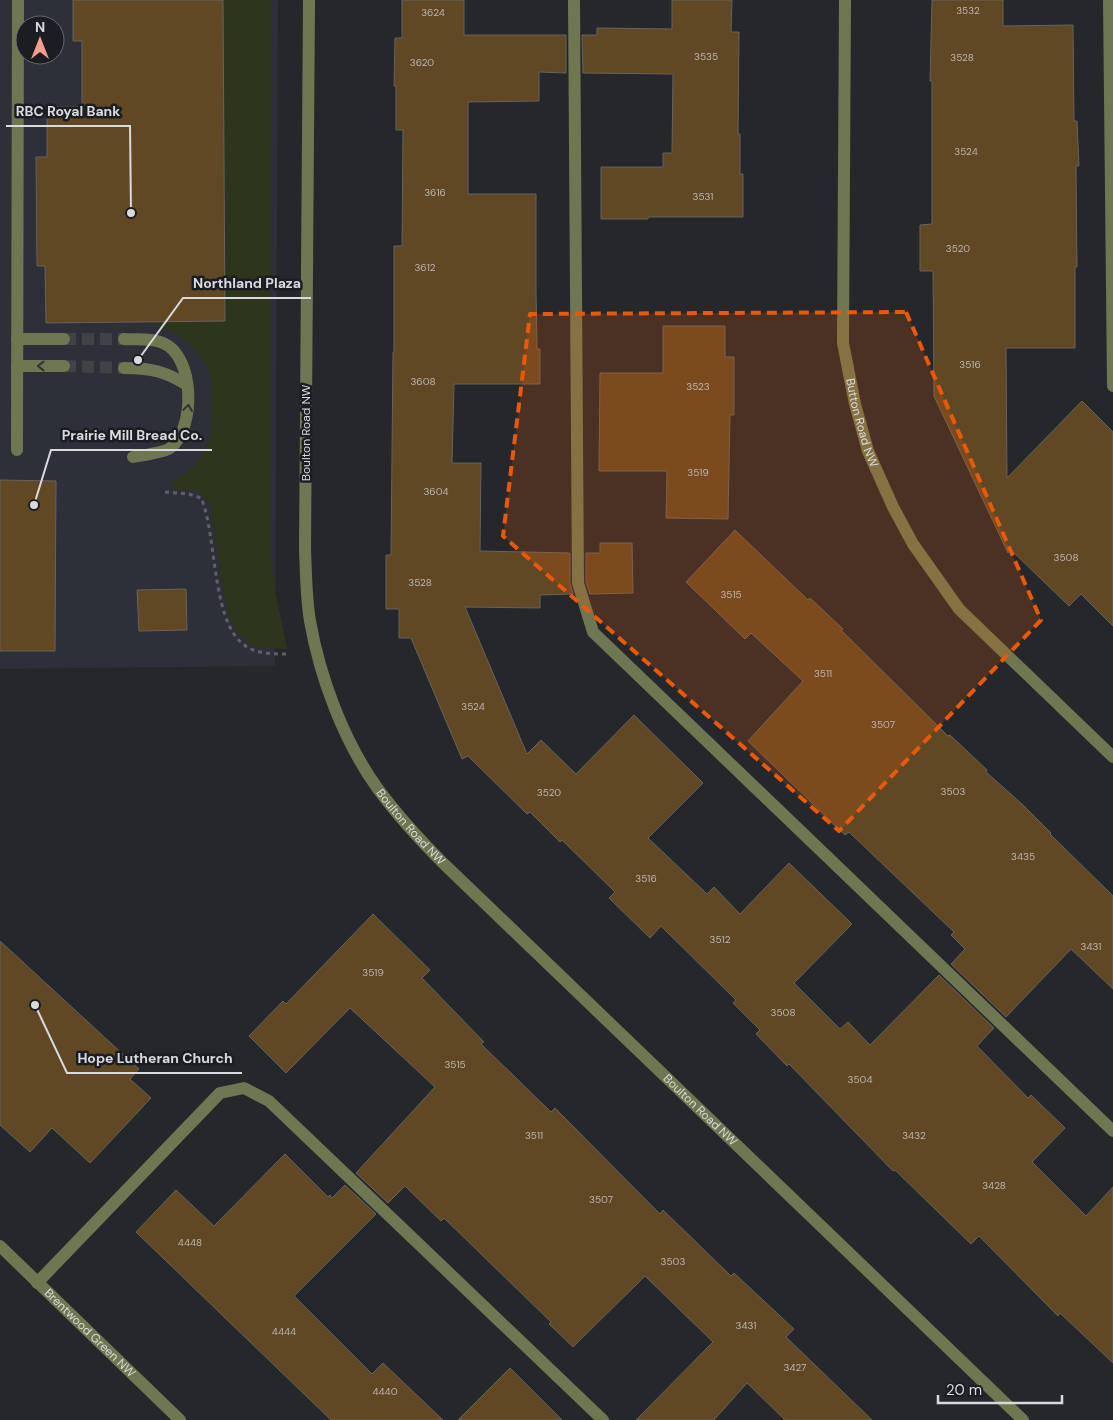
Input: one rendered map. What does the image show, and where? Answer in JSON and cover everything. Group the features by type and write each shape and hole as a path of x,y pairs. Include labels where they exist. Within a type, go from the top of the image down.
{"street":[{"path":"17,450 18,0"},
{"name":"Boulton Road NW","path":"309,0 306,584 310,620 318,655 332,701 351,744 377,788 408,828 1023,1420"},
{"path":"574,0 578,583 593,632 1113,1131"},
{"name":"Button Road NW","path":"845,0 843,343 855,404 868,451 893,508 913,544 960,609 1113,757"},
{"path":"1110,0 1113,386"},
{"path":"17,340 64,339"},
{"path":"124,339 163,343 174,352 183,366 188,385 189,400 181,437 169,450 133,456"},
{"path":"17,366 64,366"},
{"path":"124,368 140,368 169,374 188,385"},
{"path":"37,1282 220,1092 244,1088 268,1101 603,1420"},
{"name":"Brentwood Green NW","path":"0,1246 180,1420"}],"path":[{"path":"165,492 189,494 201,498 207,510 214,562 226,620 232,633 241,643 250,649 260,652 318,655"}],"highlighted area":[{"path":"906,312 1041,620 839,831 503,536 530,314"}],"shaded area":[{"path":"0,0 278,0 275,666 0,669"}],"green space":[{"path":"223,0 271,0 270,546 274,585 287,649 256,647 237,632 229,618 211,507 203,495 197,491 175,489 172,483 195,464 207,446 212,420 210,375 200,356 184,340 165,328 144,322 225,321"}],"building":[{"path":"73,0 223,0 225,321 46,323 45,266 37,266 36,157 47,157 47,107 82,107 82,41 73,41"},
{"path":"402,0 464,0 464,35 566,35 566,73 539,72 539,101 468,102 468,194 536,194 537,349 540,349 540,384 454,384 452,463 481,463 480,551 570,553 570,583 573,594 540,595 540,608 465,607 527,754 541,740 576,774 634,715 703,783 648,838 707,894 714,887 740,914 789,863 852,924 794,983 840,1029 848,1022 870,1045 939,975 994,1028 977,1046 1028,1098 1031,1095 1065,1128 1032,1162 1086,1216 1113,1187 1113,1363 1060,1313 1058,1316 979,1236 971,1244 895,1170 893,1171 789,1064 787,1066 756,1034 760,1030 733,1003 736,1000 661,926 650,938 609,898 615,892 562,840 560,842 530,812 527,814 468,756 462,759 411,638 399,638 399,609 386,609 386,555 391,555 394,246 402,246 403,130 396,130 396,86 394,86 395,38 402,38"},
{"path":"672,0 732,0 731,32 739,32 738,134 740,134 740,174 743,174 743,217 601,219 601,167 663,167 663,153 672,153 673,74 583,73 582,35 597,35 597,28 672,29"},
{"path":"932,0 1003,0 1003,26 1073,25 1074,121 1077,121 1079,166 1076,166 1077,267 1075,267 1075,348 1006,348 1007,478 1082,401 1113,432 1113,626 1081,594 1069,606 1008,547 1008,553 934,396 933,271 920,271 920,225 932,224 932,81 930,81"},
{"path":"663,326 725,326 725,357 734,357 734,415 730,415 728,519 666,518 667,471 599,471 600,373 663,373"},
{"path":"0,480 56,481 55,651 0,651"},
{"path":"735,530 808,600 810,598 843,629 841,630 948,736 950,735 987,770 986,772 1023,805 1113,896 1113,989 1071,949 1006,1017 951,964 965,949 951,935 954,932 849,832 845,835 748,741 803,681 751,633 745,639 686,582"},
{"path":"600,543 632,543 633,593 590,594 586,582 586,553 600,553"},
{"path":"186,589 187,630 139,631 137,590"},
{"path":"373,914 430,970 422,978 484,1042 481,1044 551,1112 555,1108 660,1214 663,1210 731,1276 734,1273 794,1329 786,1337 872,1420 785,1420 747,1383 714,1420 636,1420 713,1342 645,1276 573,1347 549,1324 551,1322 444,1218 441,1221 405,1186 388,1203 356,1173 435,1087 350,1008 286,1073 249,1036 283,1001 286,1004"},
{"path":"0,941 139,1069 130,1079 151,1098 90,1163 52,1128 30,1152 0,1125"},
{"path":"285,1154 328,1197 330,1195 332,1198 345,1185 376,1214 294,1296 372,1374 383,1363 443,1420 331,1420 136,1232 176,1190 214,1226"},
{"path":"510,1368 562,1420 458,1420"}],"tunnel":[{"path":"64,339 124,339"},
{"path":"64,366 124,368"}],"place":[{"name":"RBC Royal Bank","path":"131,213"},
{"name":"Northland Plaza","path":"138,360"},
{"name":"Prairie Mill Bread Co.","path":"34,505"},
{"name":"Hope Lutheran Church","path":"35,1005"}]}
